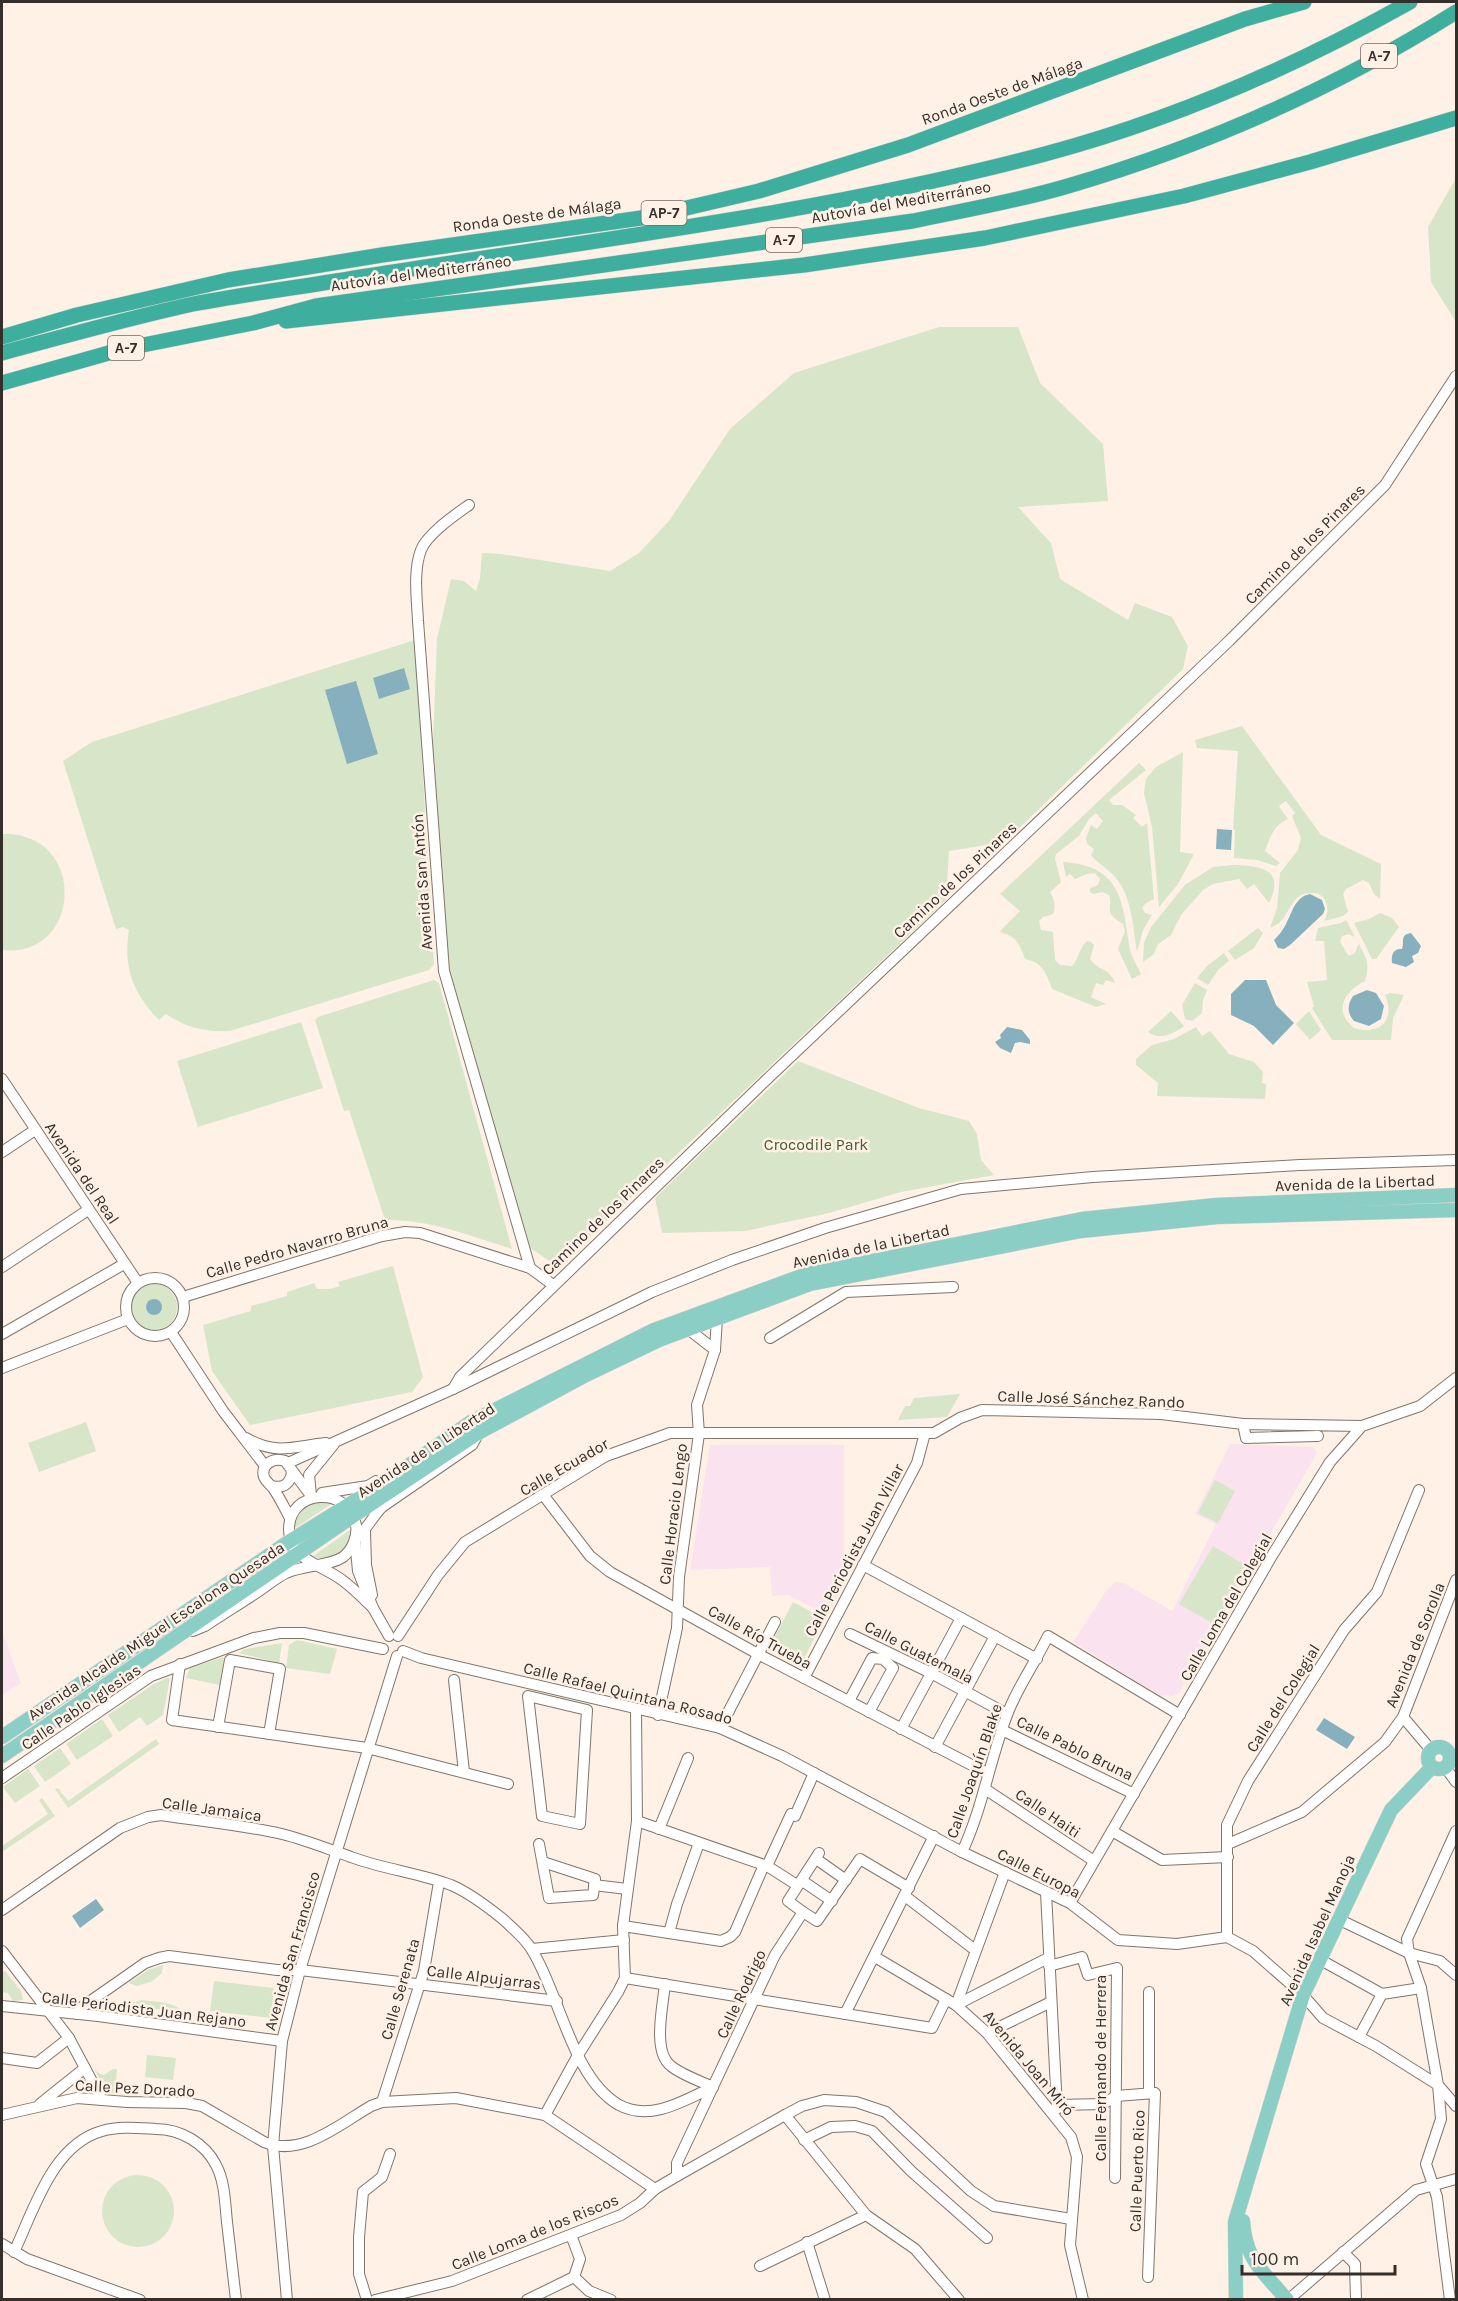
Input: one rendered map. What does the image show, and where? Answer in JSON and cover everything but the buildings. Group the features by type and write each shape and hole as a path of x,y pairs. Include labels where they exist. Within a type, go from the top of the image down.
{"highway":[{"name":"Ronda Oeste de Málaga","path":"2,337 77,315 228,280 648,217 759,191 908,146 1245,19 1304,2"},
{"name":"Autovía del Mediterráneo","path":"2,353 104,324 197,304 749,216 900,189 1048,153 1231,90 1321,49 1410,2"},
{"name":"Autovía del Mediterráneo","path":"2,383 123,349 253,323 316,306 913,221 1066,186 1141,163 1214,136 1358,68 1456,12"},
{"path":"253,323 316,319 804,265 985,238 1184,196 1310,162 1456,118"}],"main road":[{"name":"Avenida de la Libertad","path":"350,1511 408,1465 471,1422 654,1330 807,1274 1082,1220 1216,1205 1456,1195"},
{"name":"Avenida de la Libertad","path":"290,1541 350,1511 478,1433 584,1376 659,1340 810,1284 1081,1231 1217,1217 1456,1210"},
{"name":"Avenida Alcalde Miguel Escalona Quesada","path":"2,1756 298,1554 350,1511"},
{"name":"Avenida Alcalde Miguel Escalona Quesada","path":"2,1737 290,1541"},
{"path":"1440,1747 1452,1749 1449,1760 1438,1767 1428,1758 1431,1750 1440,1747"},
{"name":"Avenida Isabel Manoja","path":"1236,2300 1235,2222 1303,1995 1391,1810 1438,1767"},
{"name":"Avenida Isabel Manoja","path":"1243,2193 1244,2237 1261,2272 1288,2300"}],"street":[{"name":"Camino de los Pinares","path":"453,1389 460,1377 553,1286 779,1067 1229,642 1385,485 1456,376"},
{"name":"Avenida San Antón","path":"469,505 440,527 421,548 417,572 417,621 444,971 530,1268"},
{"name":"Avenida del Real","path":"2,1078 138,1283"},
{"path":"2,1152 35,1130"},
{"path":"290,1467 336,1442 453,1389 652,1292 732,1260 825,1228 961,1189 1139,1174 1300,1165 1456,1160"},
{"path":"2,1267 88,1209"},
{"name":"Calle Pedro Navarro Bruna","path":"183,1296 382,1236 405,1232 420,1233 530,1268 553,1286"},
{"path":"2,1334 124,1264"},
{"path":"155,1278 164,1279 172,1283 183,1296 185,1306 179,1325 162,1336 152,1337 142,1334 128,1319 126,1299 138,1283 155,1278"},
{"path":"770,1338 846,1292 953,1287"},
{"name":"Calle Horacio Lengo","path":"658,1715 677,1628 679,1577 699,1434 697,1405 715,1350 717,1318"},
{"path":"2,1368 128,1319"},
{"path":"688,1329 715,1350"},
{"path":"171,1332 265,1466 265,1480 277,1488 286,1485 292,1477 290,1467"},
{"name":"Calle Loma del Colegial","path":"1070,1903 1273,1554 1330,1462 1362,1426 1420,1406 1456,1378"},
{"name":"Calle José Sánchez Rando","path":"943,1428 960,1418 982,1410 1161,1414 1243,1424 1362,1426"},
{"path":"1243,1424 1245,1438 1318,1436"},
{"name":"Calle Ecuador","path":"393,1636 465,1542 544,1496 606,1456 670,1433 934,1433 943,1428"},
{"path":"170,1640 205,1626 286,1573 315,1564 336,1561 345,1556 355,1539 365,1531 373,1516 382,1507 472,1445 478,1433"},
{"name":"Calle Periodista Juan Villar","path":"804,1678 916,1463 926,1433"},
{"path":"242,1436 258,1445 275,1450 289,1450 336,1442"},
{"path":"312,1497 309,1475 336,1442"},
{"path":"265,1466 276,1459 290,1467 312,1497"},
{"path":"265,1560 295,1509 312,1497 326,1492 368,1486 398,1466 408,1465"},
{"path":"272,1486 289,1521 290,1541 298,1554 343,1580 373,1608 393,1636 403,1641 400,1654 388,1655 383,1642 393,1636"},
{"name":"Calle del Colegial","path":"1227,1937 1227,1825 1230,1815 1248,1781 1344,1630 1377,1592 1419,1490"},
{"name":"Calle Río Trueba","path":"544,1496 590,1556 610,1572 758,1654 987,1773"},
{"name":"Avenida de la Libertad","path":"312,1497 330,1497 350,1511 356,1523 355,1539"},
{"path":"365,1531 366,1565 373,1608"},
{"path":"355,1539 358,1571 373,1608"},
{"path":"863,1565 1037,1659"},
{"name":"Avenida de Sorolla","path":"1228,1844 1302,1812 1385,1742 1403,1717 1456,1580"},
{"path":"900,1729 961,1618"},
{"path":"720,1728 775,1622"},
{"path":"384,1649 304,1633 280,1633 254,1638 180,1665 172,1720 367,1748 508,1784"},
{"name":"Calle Guatemala","path":"850,1634 931,1673 1007,1714"},
{"path":"935,1747 995,1636"},
{"name":"Calle Joaquín Blake","path":"962,1851 976,1820 986,1789 987,1773 1007,1714 1048,1636 1180,1715"},
{"name":"Calle Rafael Quintana Rosado","path":"400,1654 720,1728 814,1773 933,1836"},
{"name":"Avenida San Francisco","path":"287,2300 273,2145 282,2041 300,1970 367,1748 400,1654"},
{"path":"849,1701 872,1658 883,1659 893,1668 869,1712"},
{"path":"218,1727 230,1659 280,1669 269,1734"},
{"name":"Calle Pablo Iglesias","path":"2,1778 151,1676 180,1665"},
{"path":"454,1680 464,1772"},
{"path":"528,1696 587,1710 580,1824 542,1816 528,1696"},
{"path":"545,2115 625,1977 623,1926 637,1821 636,1709"},
{"path":"1403,1717 1431,1750"},
{"name":"Calle Pablo Bruna","path":"1002,1730 1134,1794"},
{"path":"658,1829 688,1758"},
{"path":"1438,1767 1456,1782"},
{"path":"623,1926 721,1941 730,1937 735,1932 814,1773"},
{"name":"Calle Haiti","path":"986,1789 1094,1861"},
{"name":"Calle Jamaica","path":"2,1911 120,1828 161,1815 281,1834 457,1888 491,1909 532,1949"},
{"path":"637,1821 766,1866 832,1901"},
{"path":"1112,1831 1162,1860 1228,1857"},
{"path":"1450,2300 1437,2197 1426,2164 1441,2119 1438,2085 1421,1988 1409,1953 1407,1939 1456,1831"},
{"path":"845,2014 933,1836"},
{"name":"Calle Europa","path":"933,1836 1070,1903 1118,1940 1178,1944 1227,1937"},
{"path":"669,1933 676,1904 699,1843"},
{"path":"539,1844 549,1898 593,1895 595,1879 543,1862"},
{"path":"846,1880 819,1857 788,1901 817,1921 832,1901 846,1880 860,1859 907,1892 975,1950"},
{"path":"956,2005 1005,1872"},
{"name":"Calle Serenata","path":"382,2102 427,1960 440,1882"},
{"path":"594,1885 627,1889"},
{"path":"1046,1892 1058,2105 1056,2118"},
{"name":"Calle Rodrigo","path":"677,2176 677,2163 775,1954 804,1912"},
{"path":"1338,1919 1409,1953 1440,1961 1456,1976"},
{"path":"1227,1937 1253,1951 1303,1995 1323,2018 1438,2085 1456,2106"},
{"path":"624,1940 532,1949 557,2001 583,2067 601,2091 621,2106 645,2111 671,2108 713,2087"},
{"path":"2,1951 69,2038 102,2100"},
{"name":"Calle Alpujarras","path":"76,2014 82,2007 145,1962 169,1956 277,1971 300,1970 557,2001"},
{"name":"Calle Fernando de Herrera","path":"1049,1962 1082,1956 1088,1975 1117,1968 1116,2178"},
{"name":"Avenida Joan Miró","path":"875,1957 956,2005 987,2033 1071,2138 1077,2157 1070,2245 1083,2300"},
{"path":"1319,1959 1382,1994 1421,1988"},
{"path":"956,2005 1049,1962"},
{"path":"625,1977 932,2028 946,1999"},
{"path":"665,1984 660,2035 661,2054 670,2066 713,2087"},
{"path":"1149,1992 1149,2093"},
{"path":"1359,2037 1382,1994"},
{"path":"987,2033 1052,2002"},
{"name":"Calle Periodista Juan Rejano","path":"2,2006 282,2041"},
{"path":"2,2058 37,2063 69,2038"},
{"name":"Calle Pez Dorado","path":"38,2106 85,2068"},
{"name":"Calle Puerto Rico","path":"1058,2105 1103,2104 1116,2096 1155,2093 1148,2277"},
{"name":"Calle Pez Dorado","path":"2,2115 77,2098 186,2103 202,2106 256,2138 273,2145 287,2147 305,2144 382,2102 456,2098 545,2115 655,2189"},
{"name":"Calle Loma de los Riscos","path":"375,2300 452,2281 621,2216 655,2189 677,2176 802,2106 824,2100 856,2102 886,2112 971,2191 994,2206 1071,2219"},
{"path":"785,2115 866,2215 915,2249 959,2300"},
{"path":"804,2140 831,2127 855,2126 872,2131 911,2170 987,2238"},
{"path":"14,2252 55,2166 69,2149 84,2138 100,2131 126,2128 163,2129 190,2138 205,2150 216,2164 223,2183 236,2300"},
{"path":"367,2300 359,2274 359,2237 363,2192 382,2177 390,2154"},
{"path":"1288,2300 1416,2190 1456,2179"},
{"path":"760,2266 866,2215"},
{"path":"527,2300 574,2277 580,2259 571,2235"},
{"path":"807,2242 825,2300"},
{"path":"2,2244 27,2259 140,2300"},
{"path":"1343,2252 1355,2264 1356,2300"},
{"path":"574,2277 589,2291 611,2300"}],"shaded area":[{"path":"1230,1444 1313,1447 1317,1453 1179,1693 1162,1697 1073,1642 1106,1591 1115,1582 1124,1583 1172,1611 1216,1524 1195,1514"},
{"path":"710,1445 844,1445 844,1584 828,1615 788,1595 772,1596 770,1567 690,1570"},
{"path":"2,1632 21,1683 2,1695"}],"green space":[{"path":"1456,178 1456,322 1431,282 1428,227"},
{"path":"939,327 1018,327 1040,383 1103,444 1108,501 1018,507 1051,543 1060,579 1128,620 1135,603 1172,617 1188,646 1183,669 1005,842 949,851 946,900 567,1258 551,1262 530,1248 448,974 433,742 437,639 451,579 464,581 476,591 480,578 482,553 610,571 639,553 669,521 730,429 794,373"},
{"path":"415,640 434,964 429,970 230,1031 196,1028 181,1023 166,1014 159,1020 136,990 129,968 129,930 123,927 116,929 63,761 92,742"},
{"path":"1242,726 1321,835 1381,864 1380,899 1374,894 1369,883 1363,880 1346,889 1343,894 1348,912 1343,916 1324,921 1327,906 1324,898 1317,894 1305,894 1296,899 1279,923 1270,928 1277,908 1280,873 1298,850 1301,838 1292,816 1295,813 1286,801 1279,806 1288,819 1276,828 1265,851 1280,863 1276,866 1257,860 1234,858 1235,830 1233,829 1238,751 1197,748 1195,740"},
{"path":"1183,752 1180,852 1194,854 1178,884 1159,907 1152,827 1144,793 1146,779 1156,767"},
{"path":"1139,763 1146,770 1109,800 1113,805 1122,805 1136,815 1133,818 1142,827 1147,823 1154,899 1142,908 1145,913 1152,915 1143,930 1137,952 1131,913 1125,894 1113,875 1091,855 1094,849 1087,844 1086,838 1091,825 1097,829 1103,821 1096,813 1089,819 1079,836 1056,854 1055,859 1061,882 1050,892 1053,897 1054,912 1039,921 1041,930 1053,932 1055,960 1060,965 1072,966 1087,941 1094,945 1090,959 1096,966 1110,974 1115,983 1106,980 1103,985 1096,983 1091,997 1106,1004 1096,1007 1052,989 1040,966 1025,959 1015,939 1000,931 1020,911 1000,894"},
{"path":"2,834 30,838 50,852 61,872 65,894 60,916 48,935 29,947 2,950"},
{"path":"1063,862 1090,867 1100,872 1115,887 1123,910 1131,953 1141,974 1132,979 1118,949 1125,931 1123,924 1111,914 1109,895 1102,892 1093,894 1090,892 1090,888 1098,885 1100,879 1095,873 1075,879 1070,874 1066,877"},
{"path":"1252,866 1268,871 1274,882 1269,903 1254,884 1247,889 1239,879 1213,884 1203,890 1181,915 1171,935 1158,944 1154,954 1143,962 1144,943 1151,927 1185,885 1213,867"},
{"path":"1380,913 1392,918 1399,927 1376,959 1372,959 1354,923"},
{"path":"1346,920 1355,937 1349,934 1342,936 1340,942 1348,955 1355,953 1359,944 1366,958 1367,970 1365,981 1347,996 1343,1008 1344,1014 1354,1028 1371,1030 1378,1028 1387,1019 1388,1004 1385,995 1390,993 1404,995 1393,1018 1391,1040 1332,1040 1312,1008 1314,1006 1307,982 1327,980 1324,941 1315,941 1318,928"},
{"path":"1258,928 1263,933 1254,948 1235,960 1228,951"},
{"path":"1224,953 1229,961 1219,969 1208,985 1197,978 1207,966"},
{"path":"434,980 439,983 512,1249 434,1225 385,1220 349,1110 344,1111 315,1020 318,1017"},
{"path":"1195,983 1207,990 1202,1013 1192,1021 1185,1019 1182,1005"},
{"path":"1171,1011 1184,1026 1171,1034 1162,1036 1148,1032"},
{"path":"1309,1011 1321,1030 1310,1040 1296,1024"},
{"path":"301,1022 323,1088 198,1127 177,1061"},
{"path":"1196,1027 1202,1036 1210,1031 1229,1054 1254,1062 1263,1072 1262,1083 1266,1084 1265,1099 1157,1096 1158,1083 1136,1065 1136,1059 1152,1045 1174,1039"},
{"name":"Crocodile Park","path":"798,1061 919,1108 969,1121 977,1134 981,1160 994,1175 901,1192 829,1213 745,1231 662,1233 655,1198"},
{"path":"393,1266 423,1377 412,1392 250,1425 212,1371 203,1325 251,1311 251,1306 287,1296 287,1292 314,1283 317,1289 330,1289 340,1286 338,1282"},
{"path":"154,1284 170,1291 177,1307 170,1323 154,1330 138,1323 131,1307 138,1291"},
{"path":"960,1394 947,1417 898,1420 905,1406 910,1406 914,1398"},
{"path":"86,1422 96,1451 39,1472 28,1443"},
{"path":"1215,1480 1235,1491 1218,1523 1198,1513"},
{"path":"331,1501 331,1504 294,1527 296,1519 306,1506"},
{"path":"350,1530 347,1544 338,1554 327,1558 313,1556"},
{"path":"1213,1546 1248,1567 1214,1624 1179,1604"},
{"path":"793,1602 824,1619 800,1664 773,1650 771,1644"},
{"path":"297,1640 337,1649 330,1674 286,1668 289,1645"},
{"path":"282,1643 279,1663 239,1653 245,1649"},
{"path":"224,1657 220,1685 186,1678 190,1668"},
{"path":"170,1678 163,1715 147,1726 140,1717 119,1732 108,1715 154,1684"},
{"path":"102,1719 113,1736 77,1760 66,1744"},
{"path":"156,1739 159,1744 68,1808 55,1789 58,1788 68,1801"},
{"path":"60,1748 71,1764 45,1782 34,1766"},
{"path":"28,1769 40,1786 15,1803 3,1787"},
{"path":"42,1798 55,1816 2,1852 2,1846 48,1814 39,1800"},
{"path":"163,1965 162,1973 151,1982 136,1986 129,1983 148,1970"},
{"path":"5,1971 21,1991 23,2000 13,2001 8,1993 2,1992 2,1973"},
{"path":"214,1981 274,1988 271,2018 210,2011"},
{"path":"141,2000 170,2004 184,2013 127,2005"},
{"path":"147,2055 176,2058 173,2080 145,2077"},
{"path":"93,2066 97,2072 104,2075 117,2069 115,2094 104,2086"},
{"path":"145,2175 164,2185 172,2197 174,2211 172,2225 164,2237 152,2245 131,2247 112,2237 104,2225 102,2204 112,2185 124,2177"}],"water":[{"path":"404,668 410,689 379,699 373,678"},
{"path":"356,681 378,754 347,764 325,690"},
{"path":"1217,829 1232,830 1231,850 1216,849"},
{"path":"1310,894 1322,900 1325,909 1323,914 1290,945 1284,949 1278,948 1274,940 1284,928 1298,901"},
{"path":"1411,933 1421,946 1418,953 1412,956 1414,962 1406,967 1392,963 1393,953 1402,949 1405,935"},
{"path":"1245,980 1266,980 1276,1005 1294,1023 1273,1045 1254,1026 1231,1015 1231,994"},
{"path":"1367,990 1376,993 1384,1006 1381,1019 1369,1026 1354,1021 1349,1009 1353,996"},
{"path":"1007,1027 1022,1030 1030,1040 1030,1044 1015,1043 1011,1053 1000,1048 995,1042 1001,1038 1000,1035"},
{"path":"151,1299 157,1299 162,1307 160,1313 151,1315 146,1310 146,1304"},
{"path":"1324,1718 1355,1737 1347,1749 1316,1730"},
{"path":"96,1899 104,1910 80,1928 72,1916"}]}
